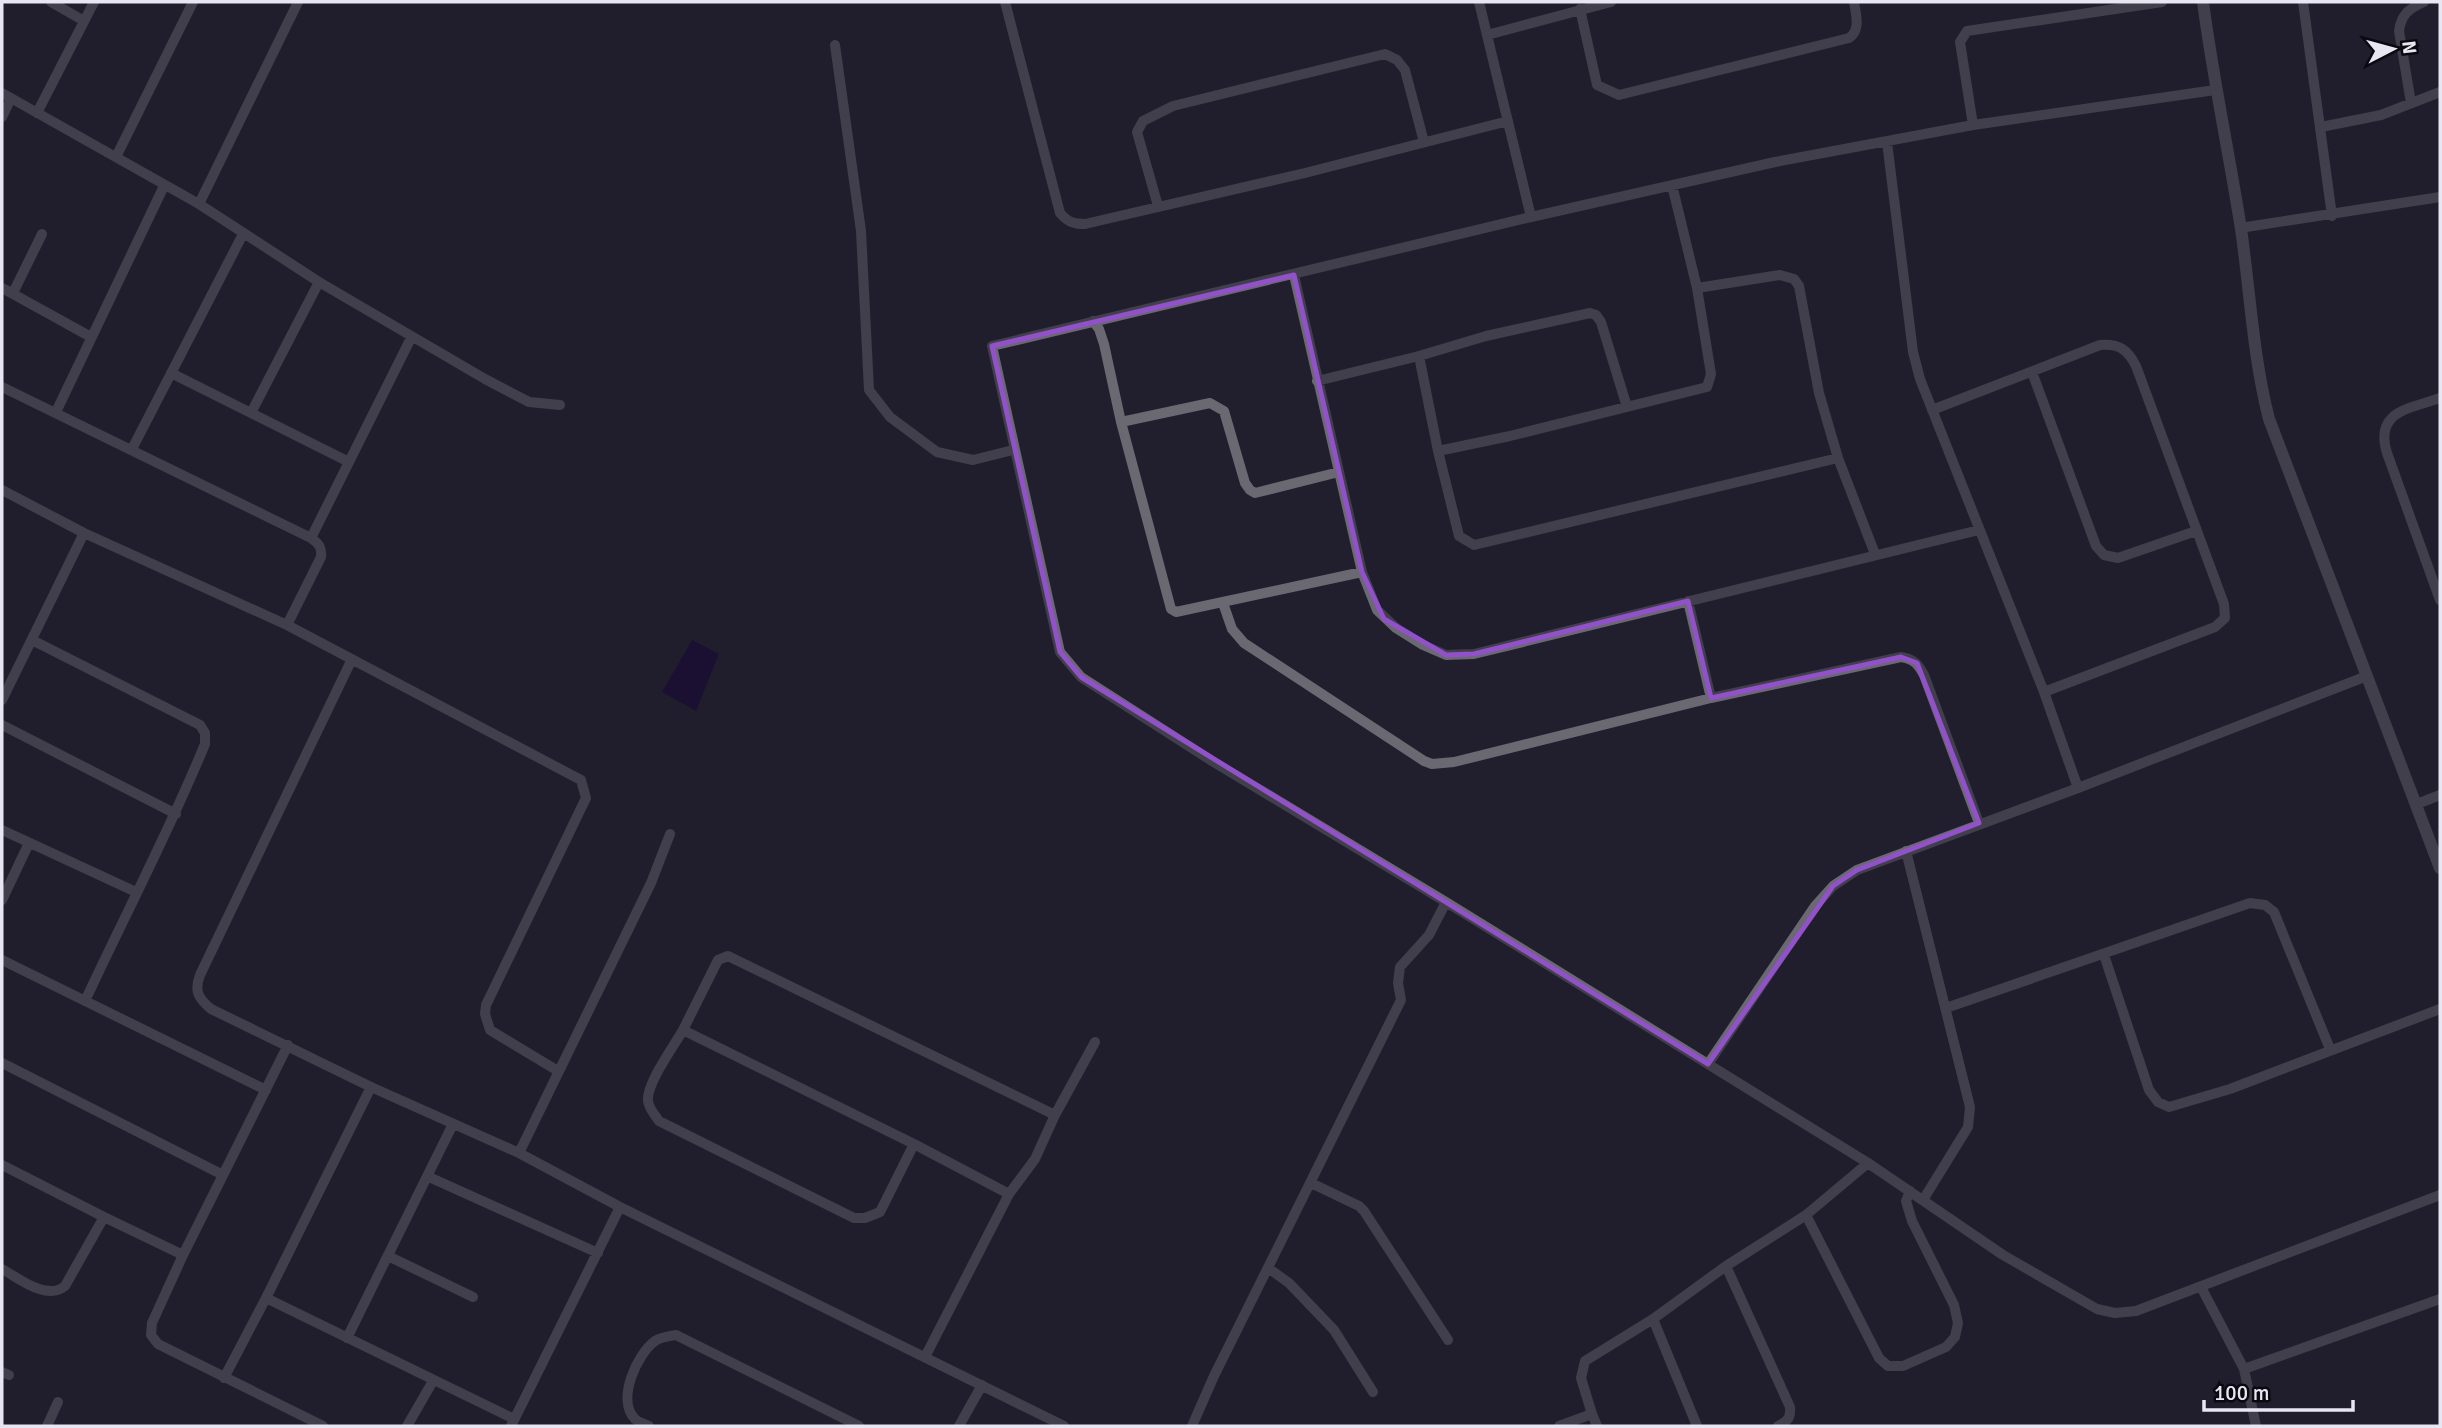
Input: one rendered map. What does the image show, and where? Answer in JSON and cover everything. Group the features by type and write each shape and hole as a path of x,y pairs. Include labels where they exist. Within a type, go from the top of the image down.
{"street":[{"path":"51,2 84,21"},
{"path":"37,113 94,2"},
{"path":"116,157 193,2"},
{"path":"199,204 298,2"},
{"path":"1005,2 1060,213 1074,224 1085,224 1305,173 1508,121"},
{"path":"1479,2 1531,217"},
{"path":"1487,35 1611,2"},
{"path":"1580,9 1597,85 1619,94 1849,38 1855,34 1857,28 1854,2"},
{"path":"1973,125 1960,42 1967,31 2162,2"},
{"path":"2203,2 2215,90 2241,228 2269,419 2440,868"},
{"path":"2303,2 2332,216"},
{"path":"2411,103 2399,31 2400,22 2408,10 2424,2"},
{"path":"835,45 861,231 869,390 890,417 937,452 972,460 1013,450"},
{"path":"1158,206 1137,132 1143,121 1173,106 1385,54 1397,60 1405,71 1424,142"},
{"path":"2215,90 1973,125 1775,162 1531,217 992,346 1013,450 1060,652 1081,677 1868,1163 2003,1255 2097,1309 2115,1313 2136,1311 2440,1195"},
{"path":"2321,127 2369,118 2440,92"},
{"path":"2,117 6,95 199,204 411,338 529,402 560,405"},
{"path":"1887,142 1913,352 1932,410 2044,692 2078,788"},
{"path":"56,412 164,186"},
{"path":"1438,451 1707,387 1711,374 1697,288 1672,186"},
{"path":"2241,228 2332,216 2440,197"},
{"path":"13,293 42,234"},
{"path":"132,449 243,234"},
{"path":"1294,275 1362,572 1377,610 1384,619 1423,645 1446,655 1474,653 1979,530"},
{"path":"1697,288 1780,275 1794,279 1799,286 1819,393 1838,458 1875,554"},
{"path":"251,413 319,282"},
{"path":"2,288 90,337"},
{"path":"1317,381 1419,356 1486,335 1590,313 1601,321 1626,407"},
{"path":"1093,321 1104,344 1121,422 1171,609 1176,612 1223,603 1362,572"},
{"path":"311,538 411,338"},
{"path":"1932,410 2101,345 2116,345 2124,349 2136,366 2224,604 2225,618 2221,623 2044,692"},
{"path":"1419,356 1459,536 1474,545 1838,458"},
{"path":"2032,372 2096,546 2104,555 2118,558 2196,531"},
{"path":"171,373 349,462"},
{"path":"2,387 132,449 319,544 321,558 287,625"},
{"path":"2440,398 2403,411 2386,422 2383,430 2387,453 2440,600"},
{"path":"1121,422 1210,403 1224,411 1245,483 1250,490 1255,492 1339,472"},
{"path":"2,489 84,533 287,625 581,780 586,798 486,1004 485,1014 490,1030 558,1071"},
{"path":"2,700 84,533"},
{"path":"1688,601 1711,698"},
{"path":"1223,603 1232,629 1244,643 1432,764 1454,762 1711,698 1901,657 1910,659 1917,663 1924,675 1979,823"},
{"path":"32,640 200,725 205,733 205,744 176,814 85,1002"},
{"path":"352,659 196,986 201,1000 211,1009 371,1087 519,1153 620,1207 1064,1426"},
{"path":"1708,1064 1815,906 1833,886 1857,870 2367,677"},
{"path":"2,725 176,814"},
{"path":"2417,804 2440,795"},
{"path":"2,830 136,892"},
{"path":"519,1153 651,883 670,834"},
{"path":"2,900 29,844"},
{"path":"1906,852 1970,1107 1968,1127 1923,1200"},
{"path":"1192,1426 1214,1376 1401,1000 1398,983 1400,967 1429,935 1446,902"},
{"path":"1946,1008 2250,903 2265,905 2274,912 2330,1049"},
{"path":"2104,955 2149,1090 2158,1102 2168,1107 2230,1089 2440,1009"},
{"path":"914,1144 880,1212 865,1218 854,1218 659,1121 647,1099 650,1087 684,1030 718,960 729,956 1055,1115"},
{"path":"2,960 266,1090"},
{"path":"684,1030 1009,1194"},
{"path":"925,1357 1009,1194 1035,1158 1095,1042"},
{"path":"288,1045 183,1255 152,1323 151,1335 158,1344 323,1426"},
{"path":"2,1063 223,1175"},
{"path":"224,1378 371,1087"},
{"path":"347,1338 453,1124"},
{"path":"1597,1426 1581,1378 1585,1361 1653,1319 1726,1266 1806,1215 1868,1163"},
{"path":"2,1165 183,1255"},
{"path":"429,1177 598,1253"},
{"path":"1311,1183 1364,1211 1448,1340"},
{"path":"1806,1215 1879,1358 1888,1366 1903,1366 1946,1347 1955,1337 1958,1323 1954,1305 1912,1221 1906,1202 1910,1191"},
{"path":"266,1298 513,1423 620,1207"},
{"path":"2,1269 47,1292 58,1292 65,1286 104,1217"},
{"path":"388,1256 473,1297"},
{"path":"1726,1266 1790,1408 1791,1415 1787,1422 1778,1426"},
{"path":"1268,1268 1289,1283 1334,1330 1373,1392"},
{"path":"2201,1287 2244,1369 2256,1426"},
{"path":"2244,1369 2440,1299"},
{"path":"1653,1319 1697,1426"},
{"path":"649,1426 635,1419 627,1406 626,1391 636,1369 655,1342 676,1335 859,1426"},
{"path":"407,1426 433,1381"},
{"path":"959,1426 982,1385"},
{"path":"47,1426 58,1402"},
{"path":"1559,1426 1592,1414"}],"highlighted area":[{"path":"1294,275 1362,572 1384,619 1446,655 1474,654 1688,601 1711,698 1901,657 1917,663 1979,823 1857,870 1833,886 1708,1064 1081,677 1060,652 992,346"}],"shaded area":[{"path":"692,640 719,654 696,711 662,692"}]}
